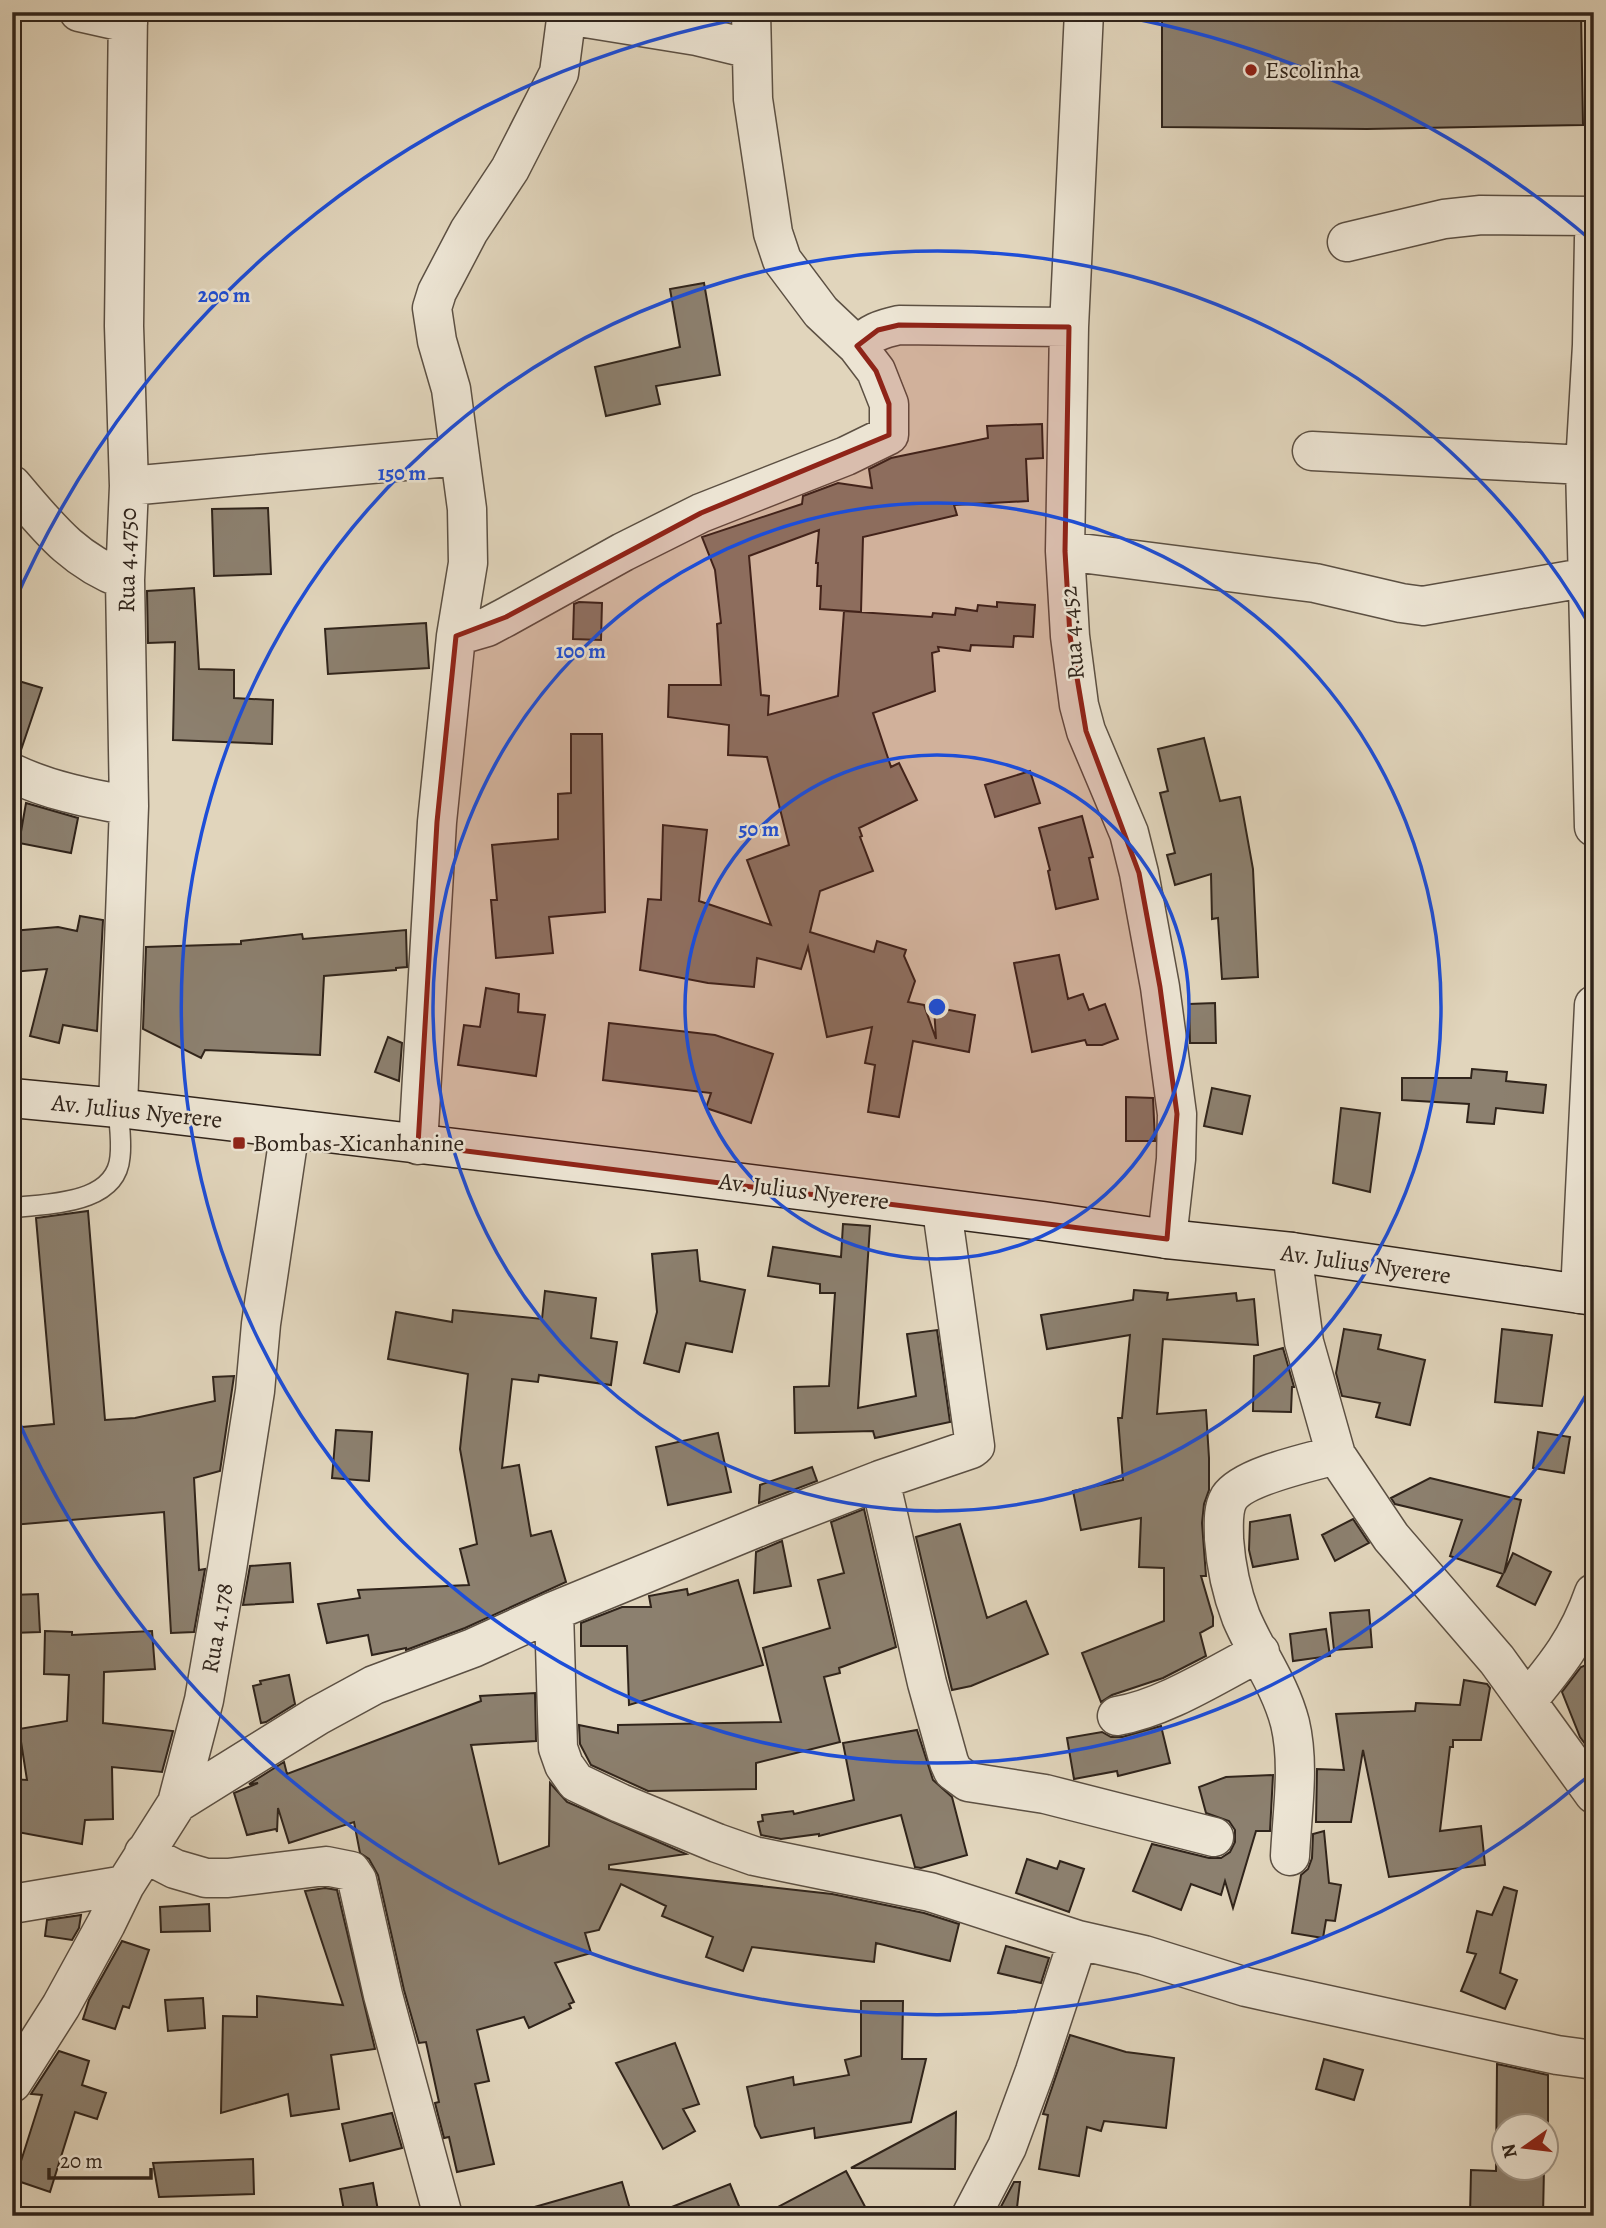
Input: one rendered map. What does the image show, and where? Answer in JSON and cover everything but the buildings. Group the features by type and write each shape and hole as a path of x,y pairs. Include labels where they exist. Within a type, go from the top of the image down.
{"street":[{"path":"79,12 128,18"},
{"name":"Rua 4.452","path":"1084,12 1077,207 1069,327 1065,551 1070,636 1079,705 1086,732 1129,833 1160,987 1177,1114 1176,1158 1167,1239"},
{"path":"418,1145 437,822 456,636 468,562 467,509 451,389 437,341 432,308 437,292 469,231 510,169 559,73 567,14 697,36 751,30 757,128 776,242 782,260 821,312 857,346 876,371 889,404 889,435 846,456 701,513 623,551 506,617 456,636"},
{"name":"Rua 4.4750","path":"118,1108 129,806 125,580 129,486 124,326 128,18"},
{"path":"1347,242 1434,221 1481,215 1594,216"},
{"path":"1594,238 1593,345 1585,465 1594,827"},
{"path":"857,346 878,330 899,325 1069,327"},
{"path":"1312,451 1585,465"},
{"path":"129,486 460,456"},
{"path":"12,485 69,549 90,565 125,580"},
{"path":"1065,551 1315,583 1423,606 1589,578"},
{"path":"12,773 36,785 71,795 129,806"},
{"path":"1587,1295 1594,1005"},
{"name":"Av. Julius Nyerere","path":"12,1098 595,1164 1167,1239 1292,1252 1587,1295"},
{"name":"Rua 4.178","path":"12,2083 61,2006 125,1885 177,1803 204,1700 227,1569 255,1391 272,1246 290,1129"},
{"path":"177,1803 317,1716 374,1685 473,1648 554,1611 766,1524 975,1446 942,1210"},
{"path":"1292,1252 1304,1342 1336,1455 1391,1537 1497,1660 1594,1794"},
{"path":"1290,1856 1295,1756 1290,1724 1282,1696 1241,1618 1227,1574 1223,1520 1228,1500 1235,1490 1260,1477 1336,1455"},
{"path":"880,1480 927,1683 949,1762 959,1777 968,1782 1045,1794 1214,1837"},
{"path":"1527,1701 1563,1658 1594,1593"},
{"path":"554,1611 558,1748 564,1765 576,1782 680,1828 754,1856 930,1892 1078,1940 1144,1955 1246,1987 1557,2055 1594,2060"},
{"path":"1117,1716 1172,1697 1259,1652"},
{"path":"144,1853 175,1869 206,1878 228,1878 326,1866 351,1871 357,1880 383,1995 443,2216"},
{"path":"12,1904 125,1885"},
{"path":"971,2216 1007,2147 1078,1940"}],"lane":[{"path":"12,1208 85,1197 109,1182 116,1174 120,1157 118,1108"}],"highlighted area":[{"path":"899,325 1069,327 1065,551 1070,636 1086,731 1139,873 1160,987 1177,1114 1167,1239 418,1145 437,822 456,636 506,617 701,513 889,435 889,404 876,371 857,346 878,330"}],"place":[{"name":"Escolinha","path":"1251,70"},
{"name":"Bombas-Xicanhanine","path":"239,1143"}]}
